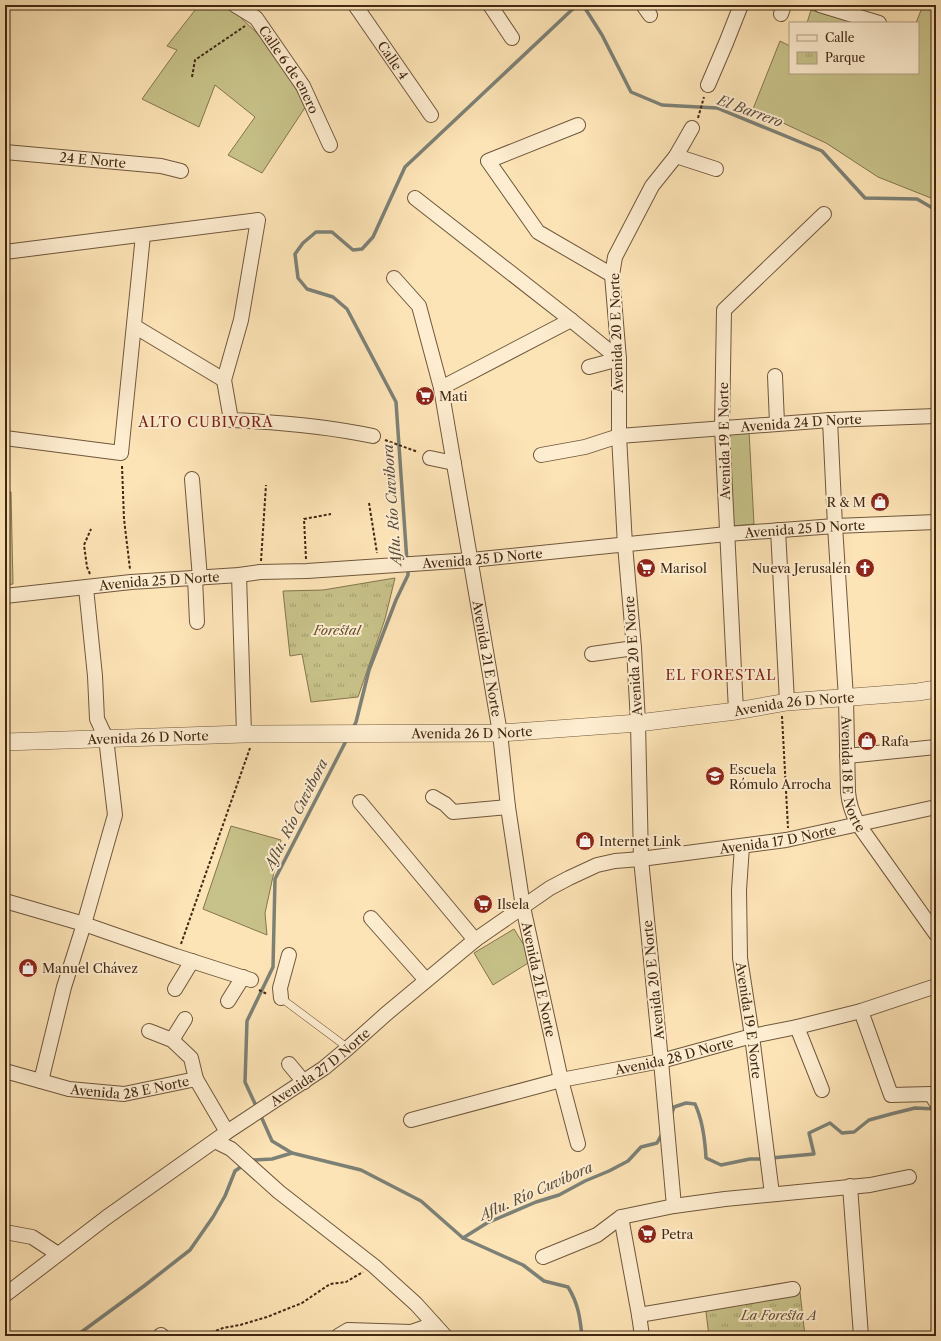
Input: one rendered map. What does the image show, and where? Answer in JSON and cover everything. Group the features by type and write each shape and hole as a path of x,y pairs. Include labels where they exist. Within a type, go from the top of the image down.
{"street":[{"name":"Calle 6 de enero","path":"235,5 256,18 303,86 330,145"},
{"name":"Calle 4","path":"355,5 431,115"},
{"path":"490,5 512,38"},
{"path":"707,90 741,5"},
{"path":"820,5 877,22"},
{"name":"Avenida 20 E Norte","path":"674,1206 641,859 638,723 634,648 625,545 619,436 618,359 612,275 615,257 652,186 676,156 695,123"},
{"path":"578,125 488,161 538,232 612,275"},
{"name":"24 E Norte","path":"5,152 161,166 181,171"},
{"path":"676,156 716,170"},
{"path":"415,198 571,320 618,359"},
{"name":"Avenida 19 E Norte","path":"736,711 722,428 724,310 824,214"},
{"path":"5,252 258,220 241,320 224,380 231,420 284,422 348,430 373,436"},
{"path":"5,438 121,453 143,235"},
{"name":"Avenida 21 E Norte","path":"394,278 419,306 441,388 500,733 508,807 523,907 561,1080 578,1144"},
{"path":"441,388 571,320"},
{"path":"134,326 224,380"},
{"path":"589,367 618,359"},
{"path":"775,376 777,423"},
{"name":"Avenida 24 D Norte","path":"541,455 585,447 619,436 777,423 936,416"},
{"name":"Avenida 18 E Norte","path":"830,420 846,698 849,803 851,811 858,824 936,934"},
{"path":"430,458 454,463"},
{"path":"192,479 197,578 197,622"},
{"name":"Avenida 25 D Norte","path":"5,596 131,582 239,575 260,572 307,571 471,560 727,534 835,526 936,522"},
{"path":"778,530 784,703"},
{"path":"239,575 249,734"},
{"path":"41,1081 64,987 84,924 115,815 106,738 97,719 91,587"},
{"path":"592,654 634,648"},
{"name":"Avenida 26 D Norte","path":"5,742 249,734 500,733 638,723 736,711 784,703 918,692 936,689"},
{"path":"847,756 936,747"},
{"path":"433,797 445,804 453,812 508,807"},
{"path":"360,802 475,940"},
{"name":"Avenida 17 D Norte","path":"641,859 789,839 936,807"},
{"name":"Avenida 19 E Norte","path":"742,846 739,890 740,958 752,1036 772,1194"},
{"name":"Avenida 27 D Norte","path":"5,1295 58,1254 226,1132 324,1068 475,940 550,888 582,871 597,865 615,861 641,859"},
{"path":"5,901 84,924 250,982 228,1001"},
{"path":"371,918 426,980"},
{"path":"275,997 280,988 289,955"},
{"path":"175,989 192,961"},
{"name":"Avenida 28 D Norte","path":"412,1120 561,1080 661,1061 752,1036 797,1027 861,1011 936,986"},
{"path":"861,1011 891,1095 931,1094 936,1102"},
{"path":"172,1040 184,1019"},
{"path":"797,1027 822,1090"},
{"path":"149,1031 172,1040 191,1058 196,1080"},
{"path":"289,1064 304,1082"},
{"name":"Avenida 28 E Norte","path":"5,1071 69,1089 124,1094 196,1080 226,1132"},
{"path":"215,1141 231,1149 280,1192 374,1266 416,1304 445,1336"},
{"path":"543,1257 598,1235 621,1218 674,1206 725,1199 887,1182 909,1177"},
{"path":"850,1186 861,1336"},
{"path":"621,1218 640,1315 642,1336"},
{"path":"5,1232 32,1237 58,1254"},
{"path":"640,1315 793,1289"},
{"path":"338,1336 348,1330 411,1332 434,1324"}],"lane":[{"path":"275,997 348,1048"}],"path":[{"path":"192,78 195,60 256,18"},
{"path":"695,123 707,90"},
{"path":"391,442 407,447"},
{"path":"121,453 124,519 131,582"},
{"path":"260,572 266,485"},
{"path":"369,503 379,566"},
{"path":"307,571 304,519 331,514"},
{"path":"91,529 84,545 91,587"},
{"path":"784,703 789,839"},
{"path":"176,956 249,734"},
{"path":"250,982 275,997"},
{"path":"202,1336 223,1328 240,1325 267,1317 302,1303 330,1284 346,1282 374,1266"}],"green space":[{"path":"199,5 225,5 238,15 261,37 284,69 306,106 262,173 228,155 255,117 215,85 199,127 142,99 177,50 167,46"},
{"path":"923,5 936,5 936,200 878,177 826,143 753,109 780,41 789,46 789,74 919,74 919,22 916,22"},
{"path":"811,10 853,22 807,22"},
{"path":"749,431 754,524 732,526 727,432"},
{"path":"5,492 11,492 13,584 5,585"},
{"name":"Forestal","path":"395,578 385,619 358,697 311,702 302,654 290,656 283,591 323,590"},
{"path":"231,826 281,840 265,913 267,935 203,909"},
{"path":"514,929 533,960 493,985 474,953"},
{"name":"La Foresta A","path":"800,1292 805,1336 709,1336 705,1304"}],"waterway":[{"name":"Aflu. Río Cuvibora","path":"407,562 396,402 347,309 333,297 307,289 298,278 295,254 303,243 316,232 332,232 353,250 362,249 373,237 405,167 577,5"},
{"name":"El Barrero","path":"583,5 602,35 631,92 662,105 717,108 822,151 865,198 917,199 936,210"},
{"name":"Aflu. Río Cuvibora","path":"353,728 356,722 369,670 396,600 408,575 408,568"},
{"name":"Aflu. Río Cuvibora","path":"257,1108 245,1082 247,1021 273,967 275,879 347,739"},
{"name":"Aflu. Río Cuvíbora","path":"671,1116 674,1107 686,1103 695,1104 703,1130 706,1158 721,1165 750,1159 765,1159"},
{"name":"Aflu. Río Cuvíbora","path":"771,1158 814,1154 809,1133 830,1123 842,1133 854,1132 869,1120 915,1108 936,1109"},
{"name":"Aflu. Río Cuvibora","path":"260,1114 272,1141 292,1153 361,1170 421,1201 463,1238 523,1265 544,1281 568,1287 578,1310 582,1336"},
{"name":"Aflu. Río Cuvíbora","path":"463,1238 487,1223 536,1202 559,1195 628,1161 641,1147 657,1143 663,1132"},
{"path":"250,1161 272,1159 292,1153"},
{"path":"76,1336 190,1250 213,1217 225,1196 235,1171 245,1164"}],"place":[{"name":"Mati","path":"425,396"},
{"name":"R & M","path":"880,502"},
{"name":"Marisol","path":"646,568"},
{"name":"Nueva Jerusalén","path":"865,568"},
{"name":"Rafa","path":"867,741"},
{"name":"Escuela Rómulo Arrocha","path":"715,776"},
{"name":"Internet Link","path":"585,841"},
{"name":"Ilsela","path":"483,904"},
{"name":"Manuel Chávez","path":"28,968"},
{"name":"Petra","path":"647,1234"}],"district":[{"name":"ALTO CUBIVORA","path":"206,422"},
{"name":"EL FORESTAL","path":"721,675"}]}
